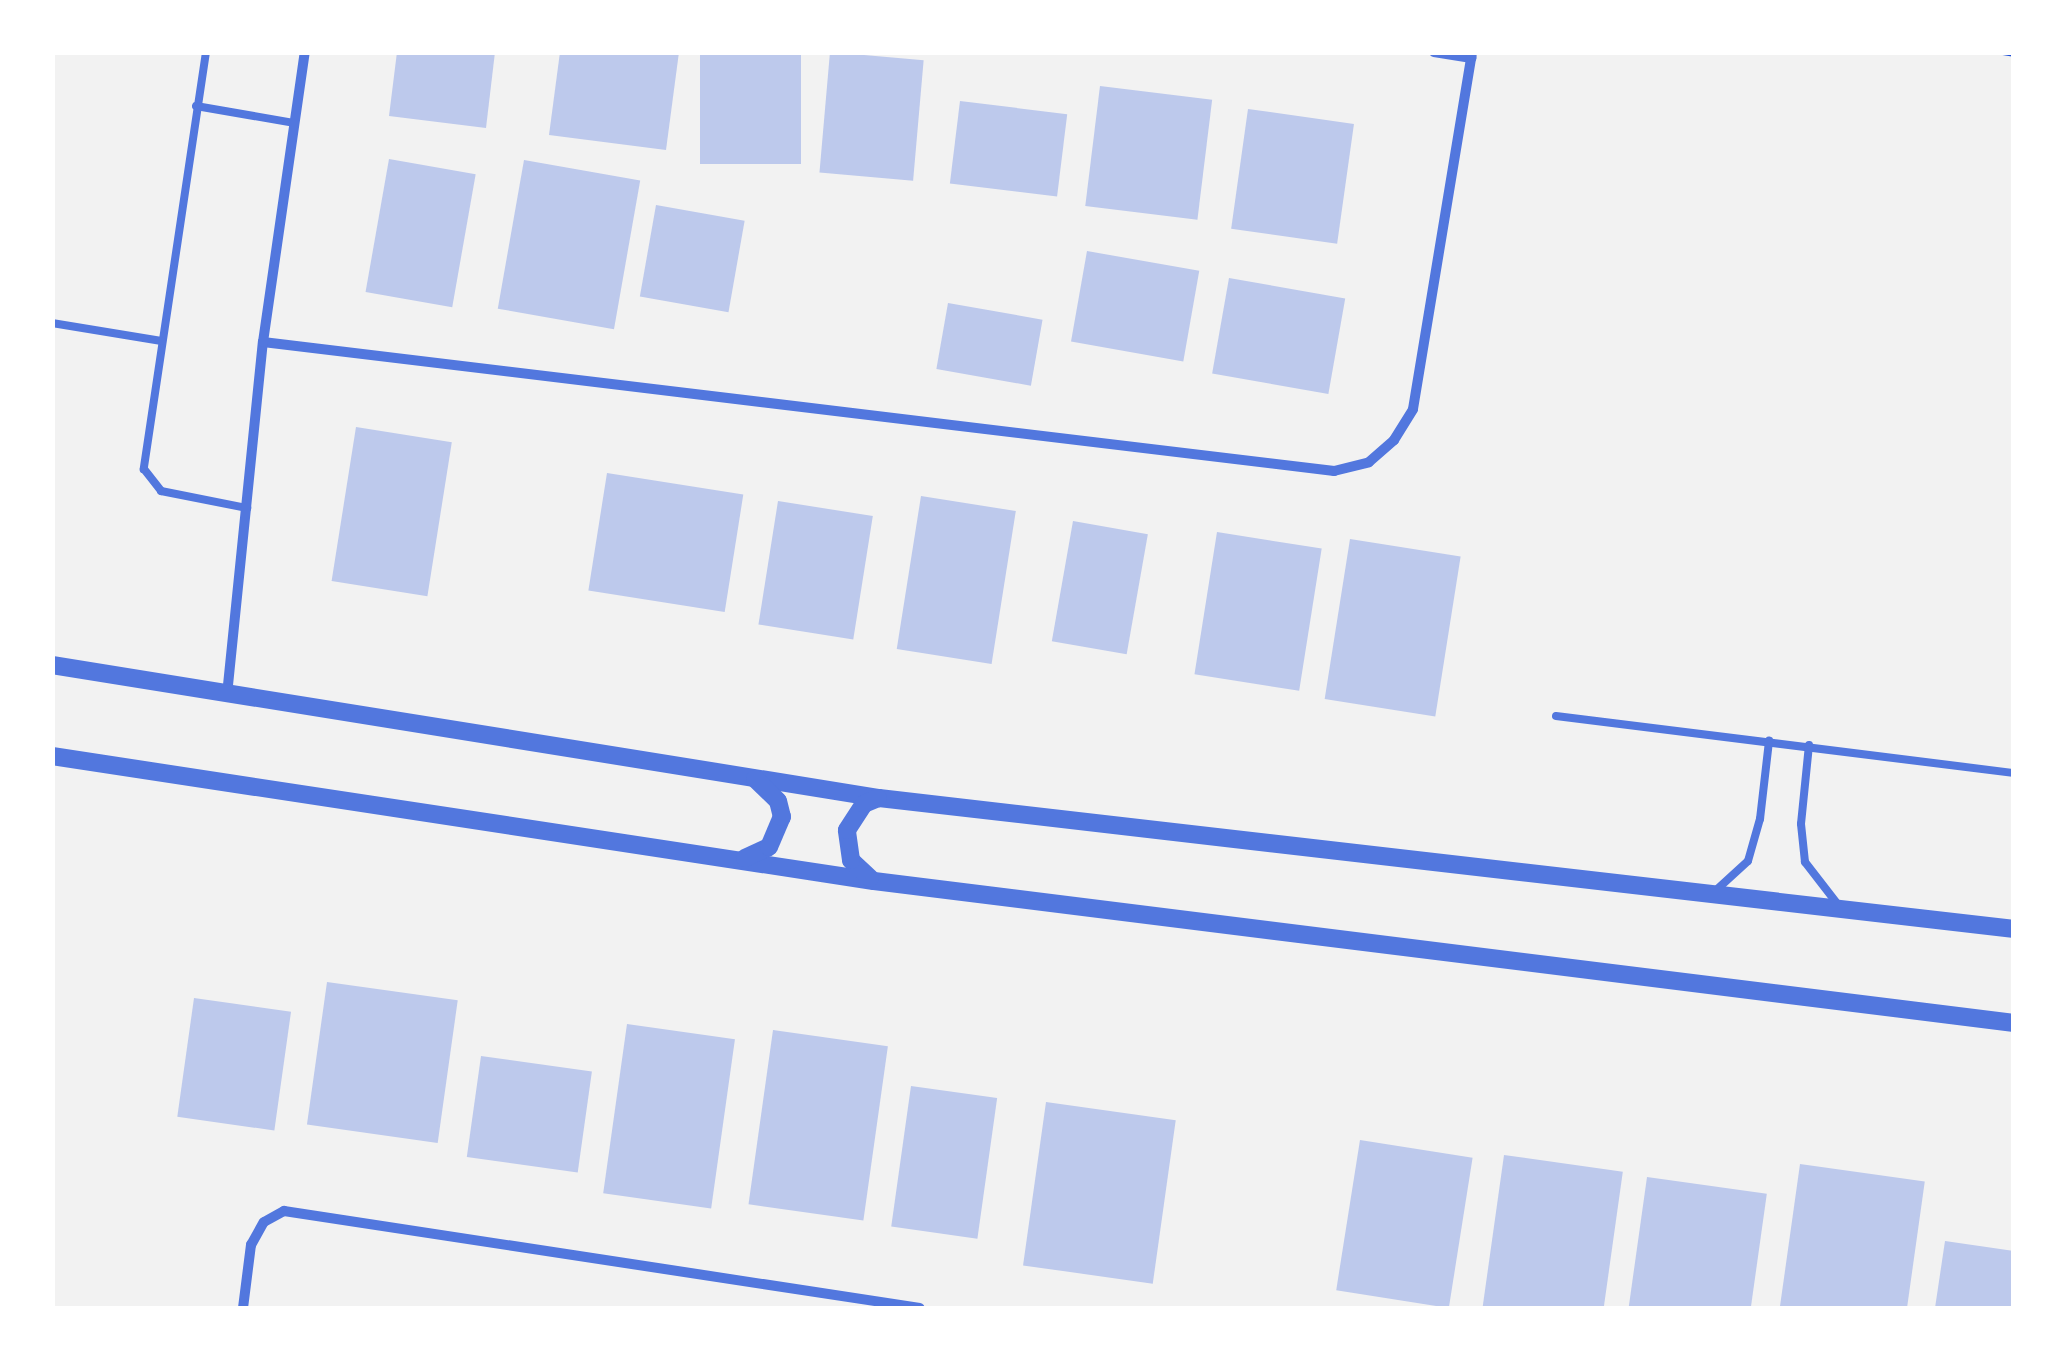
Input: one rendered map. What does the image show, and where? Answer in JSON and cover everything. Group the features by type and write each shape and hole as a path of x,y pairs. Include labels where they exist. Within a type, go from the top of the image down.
{"street":[{"path":"228,695 264,342 304,52"},
{"path":"264,342 1334,471 1369,462 1394,440 1413,409 1472,55 1434,52"},
{"path":"52,665 879,798 2014,930"},
{"path":"52,756 874,881 2014,1022"},
{"path":"740,859 769,847 782,818 778,801 755,779"},
{"path":"874,881 851,860 846,846 854,816 879,798"},
{"path":"243,1308 252,1245 264,1222 284,1211 920,1308"}],"lane":[{"path":"206,52 144,460 147,478 169,493 247,508"},
{"path":"196,106 294,123"},
{"path":"52,324 162,341"},
{"path":"1556,716 2014,773"},
{"path":"1711,894 1748,862 1760,819 1769,740"},
{"path":"1809,745 1801,824 1805,862 1841,910"}],"path":[{"path":"2003,52 2014,54"}],"building":[{"path":"397,52 495,52 486,128 389,116"},
{"path":"560,52 679,52 666,150 549,135"},
{"path":"700,52 801,52 801,164 700,164"},
{"path":"830,52 924,60 913,181 819,173"},
{"path":"1100,86 1212,100 1197,220 1085,206"},
{"path":"960,101 1067,114 1057,197 950,183"},
{"path":"1248,109 1354,124 1337,244 1231,229"},
{"path":"389,159 476,174 452,307 366,292"},
{"path":"524,160 640,180 614,329 498,309"},
{"path":"656,205 745,221 728,312 640,297"},
{"path":"1087,251 1199,271 1183,361 1071,342"},
{"path":"1229,278 1345,298 1328,394 1212,374"},
{"path":"948,303 1043,320 1031,386 936,369"},
{"path":"356,427 452,442 427,596 332,581"},
{"path":"607,473 743,495 725,612 588,591"},
{"path":"921,496 1016,511 992,664 897,649"},
{"path":"778,501 873,516 853,639 758,624"},
{"path":"1073,521 1148,534 1127,654 1052,641"},
{"path":"1217,532 1322,549 1299,691 1194,674"},
{"path":"1350,539 1461,557 1435,717 1325,699"},
{"path":"327,982 458,1000 438,1143 307,1125"},
{"path":"194,998 291,1012 274,1130 177,1117"},
{"path":"627,1024 735,1039 711,1209 603,1193"},
{"path":"773,1030 888,1046 863,1220 749,1204"},
{"path":"481,1056 592,1072 578,1173 467,1157"},
{"path":"911,1086 997,1098 977,1239 891,1227"},
{"path":"1046,1102 1176,1120 1153,1284 1023,1265"},
{"path":"1360,1140 1473,1158 1449,1308 1336,1290"},
{"path":"1504,1155 1623,1172 1604,1308 1483,1308"},
{"path":"1800,1164 1925,1182 1907,1308 1780,1308"},
{"path":"1647,1177 1767,1194 1751,1308 1629,1308"},
{"path":"1945,1241 2014,1251 2014,1308 1935,1308"}]}
